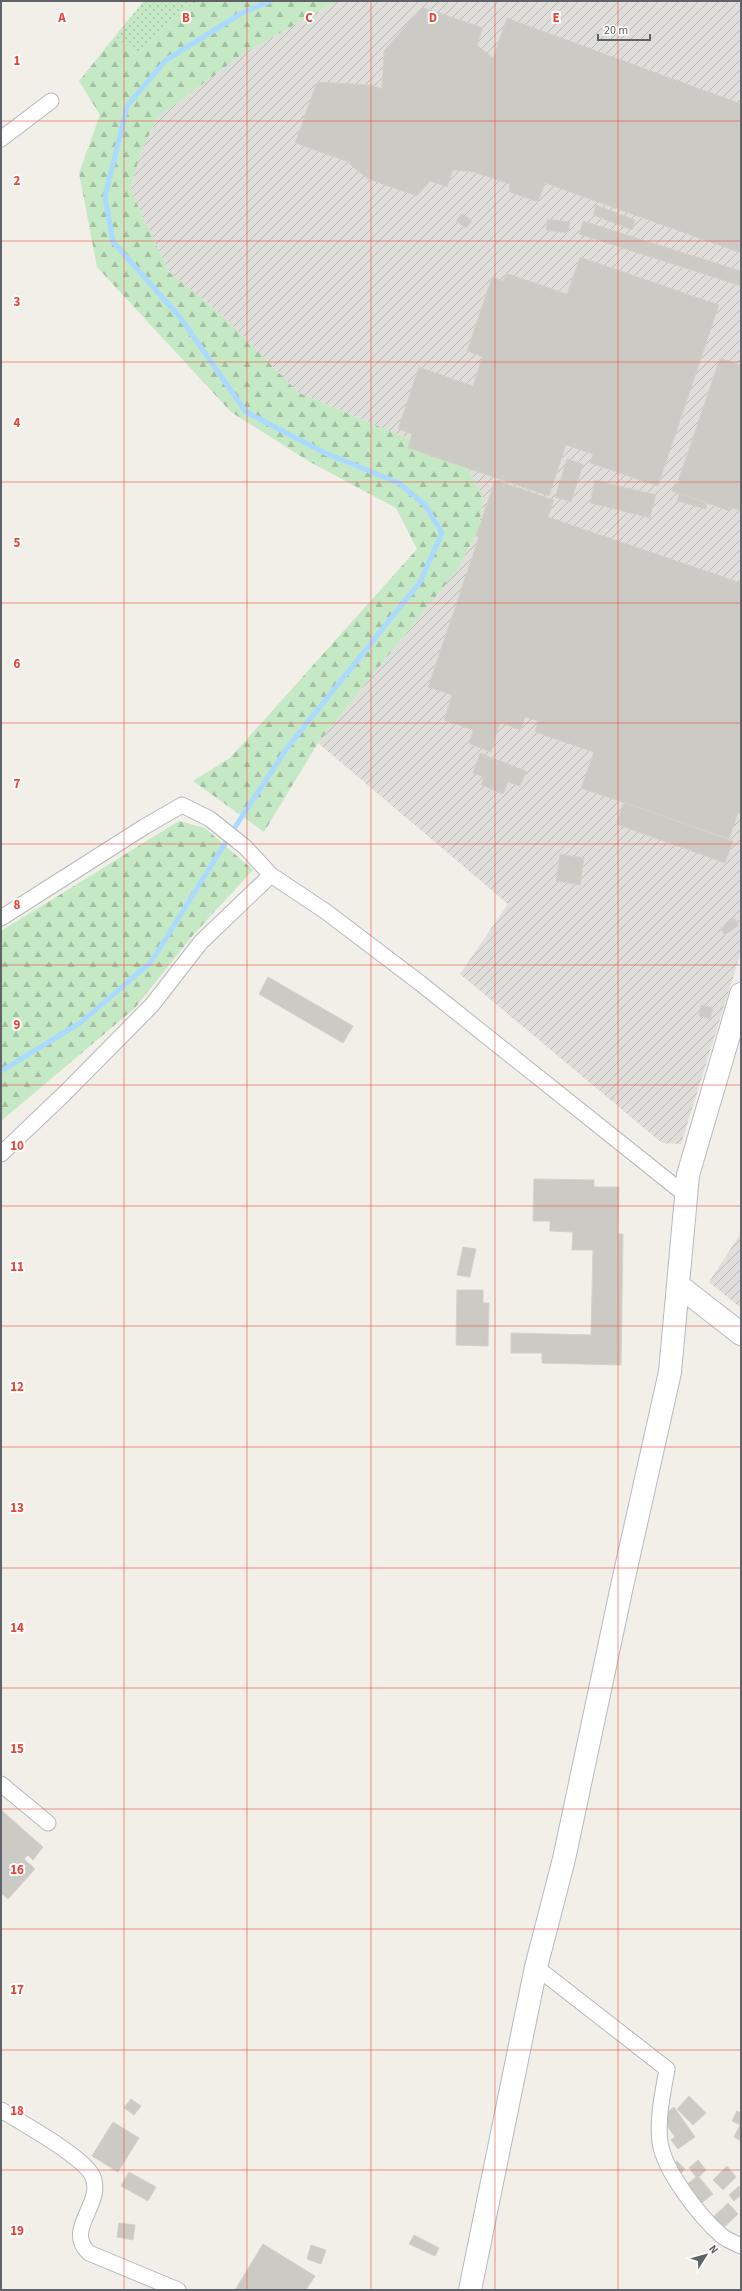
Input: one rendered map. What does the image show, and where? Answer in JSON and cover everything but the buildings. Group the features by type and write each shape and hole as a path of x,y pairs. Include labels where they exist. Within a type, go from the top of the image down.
{"street":[{"path":"1,139 51,101"},
{"path":"1,918 144,828 182,806 210,819 245,847 271,875 325,911 420,983 686,1196"},
{"path":"1,1154 64,1094 152,1006 202,942 271,875"},
{"path":"470,2290 536,1967 564,1859 622,1586 670,1372 688,1175 741,994"},
{"path":"678,1285 741,1334"},
{"path":"1,1784 48,1823"},
{"path":"536,1967 667,2068 660,2109 660,2143 675,2180 699,2212 723,2236 741,2246"},
{"path":"1,2110 71,2154 92,2175 97,2191 79,2233 83,2247 89,2253 178,2290"}],"shaded area":[{"path":"337,1 741,1 741,952 681,1144 662,1143 460,974 508,904 318,743 457,570 479,529 483,495 464,462 299,393 225,318 169,272 130,189 141,152 157,118 244,53"},
{"path":"741,1233 741,1308 709,1282"}],"green space":[{"path":"144,1 199,1 178,13 137,55 115,36"},
{"path":"199,1 337,1 244,53 157,118 141,152 130,189 169,272 225,318 299,393 464,462 483,495 479,529 457,570 318,743 264,832 193,781 230,758 417,549 396,508 310,462 231,412 97,267 79,173 100,115 79,81 115,36 137,55 178,13"},
{"path":"179,821 205,828 253,870 193,935 135,1008 1,1121 1,931"}],"waterway":[{"path":"1,1071 80,1023 151,962 239,821 287,748 420,582 442,533 425,505 399,483 325,453 246,412 179,316 113,242 105,197 127,106 166,60 242,13 271,1"}]}
